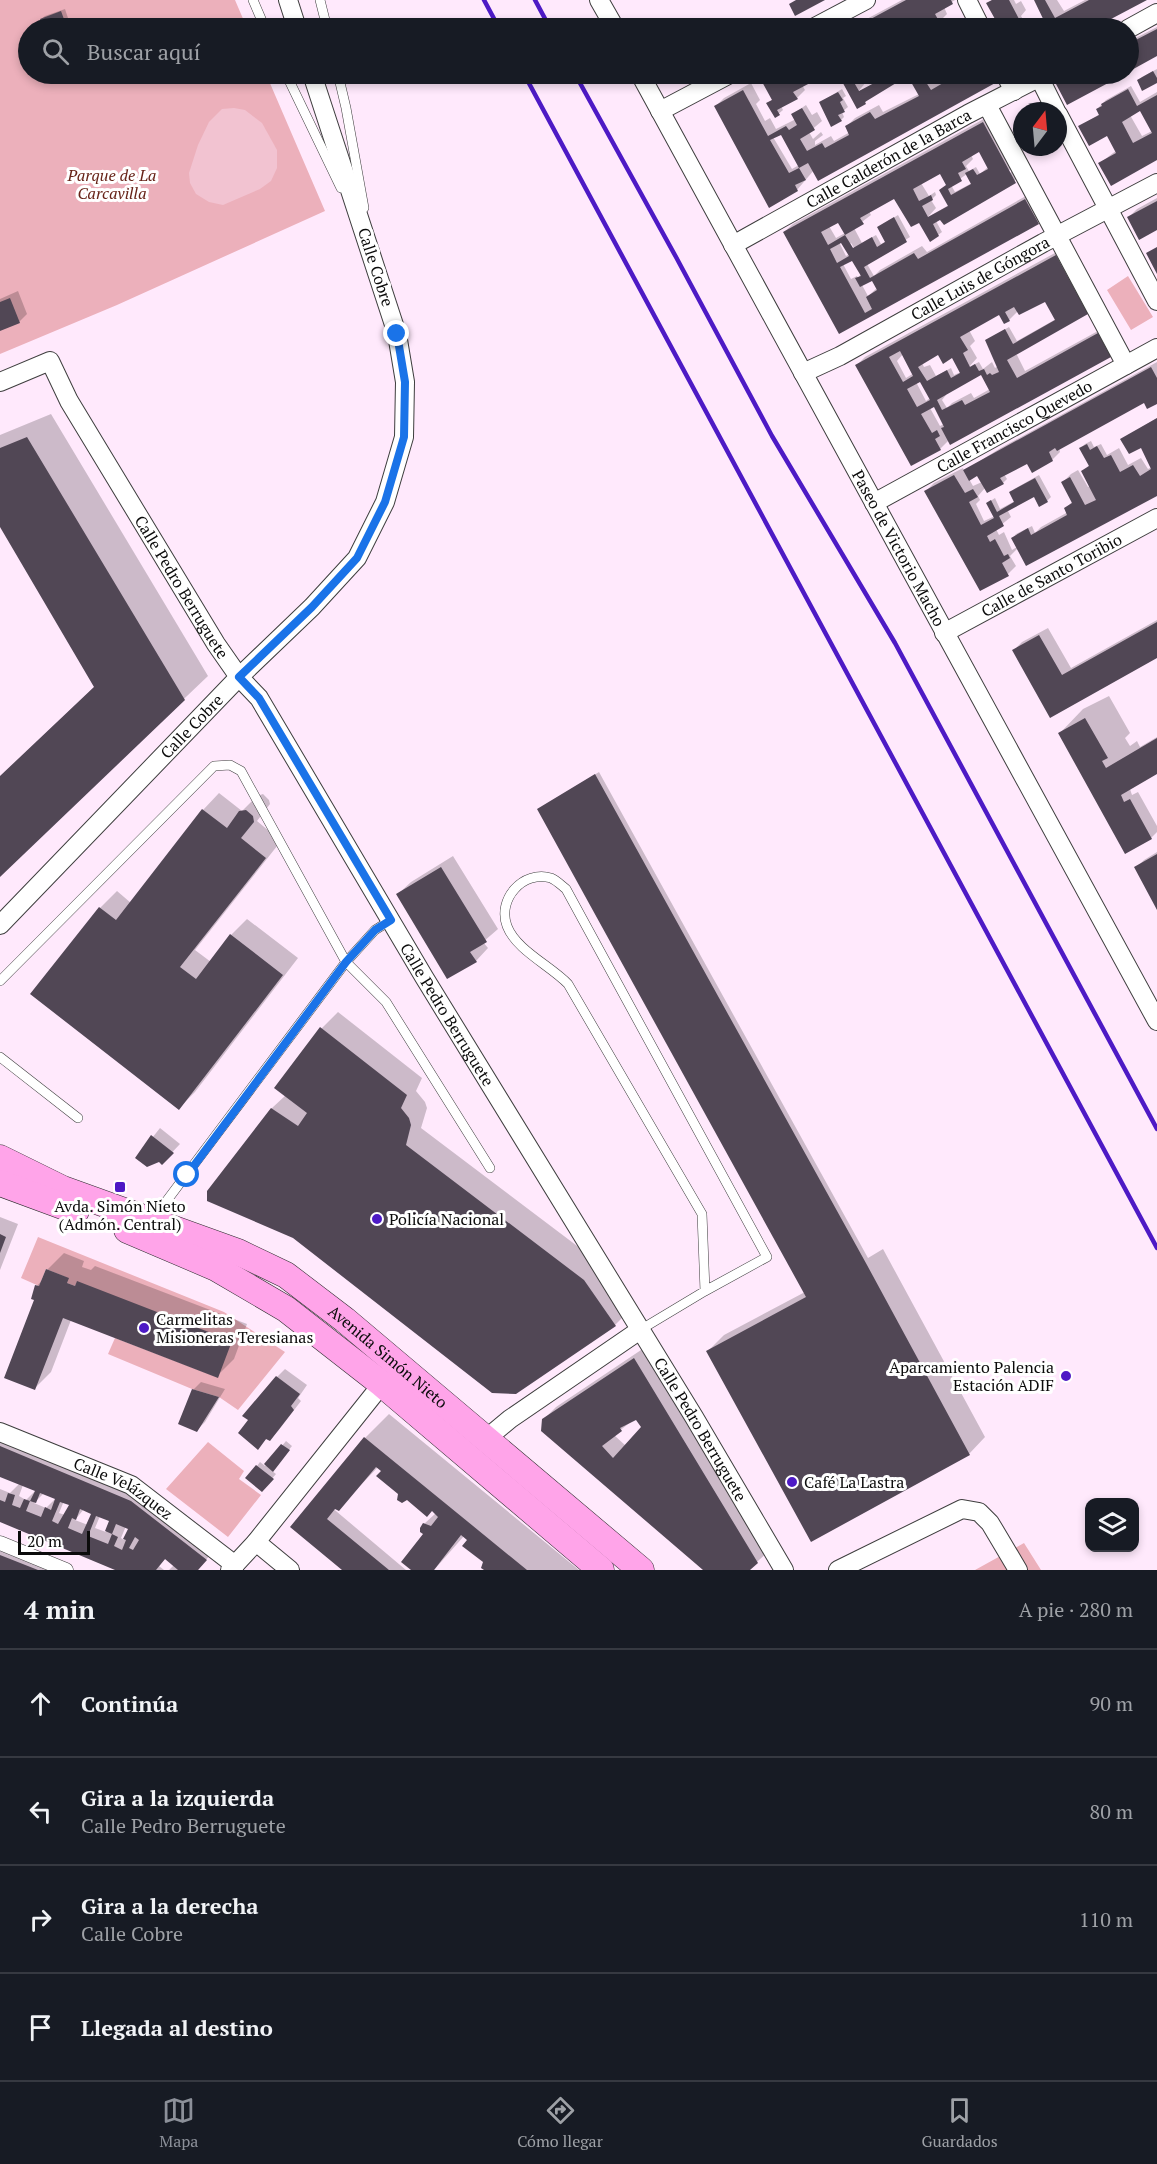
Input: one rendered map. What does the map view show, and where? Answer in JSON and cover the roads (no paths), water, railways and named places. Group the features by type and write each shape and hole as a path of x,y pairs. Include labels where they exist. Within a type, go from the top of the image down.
{"main road":[{"name":"Avenida Simón Nieto","path":"0,1158 146,1229 286,1309 382,1384 601,1570"},
{"name":"Avenida Simón Nieto","path":"0,1183 146,1229 238,1251 286,1275 345,1320 641,1570"},
{"path":"382,1384 415,1400 459,1438 476,1442 486,1439"},
{"path":"486,1439 482,1448 488,1463 530,1496 539,1518"}],"street":[{"path":"288,0 294,18"},
{"path":"599,0 609,18"},
{"path":"832,18 867,0"},
{"path":"967,0 976,18"},
{"path":"1139,23 1157,13"},
{"name":"Calle Cobre","path":"0,924 239,677 312,607 357,558 385,502 404,437 405,382 397,334 315,84"},
{"name":"Paseo de Victorio Macho","path":"645,84 1157,1021"},
{"path":"660,111 711,84"},
{"path":"1010,84 1014,91"},
{"name":"Calle Calderón de la Barca","path":"733,245 1026,84"},
{"path":"1046,84 1053,102"},
{"path":"987,105 1126,365"},
{"path":"1067,131 1157,301"},
{"name":"Calle Luis de Góngora","path":"803,373 840,356 1157,183"},
{"name":"Calle Francisco Quevedo","path":"874,503 1157,348"},
{"name":"Calle Pedro Berruguete","path":"0,382 50,361 69,401 216,644 239,677 259,698 784,1570"},
{"name":"Calle de Santo Toribio","path":"944,633 1157,518"},
{"path":"486,1439 510,1419 640,1330"},
{"path":"233,1567 256,1542 382,1384"},
{"name":"Calle Velázquez","path":"0,1432 131,1485 233,1567"},
{"path":"838,1570 962,1509 979,1512 990,1523 1018,1570"},
{"path":"256,1542 290,1570"},
{"path":"0,1543 66,1570"}],"lane":[{"path":"253,0 261,18"},
{"path":"320,0 324,18"},
{"path":"291,84 371,249"},
{"path":"340,84 371,249"},
{"path":"0,981 214,766 230,765 241,771 346,962 386,1002 490,1168"},
{"path":"640,1330 767,1257 566,889 552,878 534,876 521,883 508,897 504,912 508,928 519,942 568,984 702,1214 705,1291"},
{"path":"146,1229 346,962 375,930 391,920"},
{"path":"0,1057 78,1118"}],"railway":[{"path":"484,0 494,18"},
{"path":"535,0 545,18"},
{"path":"529,84 1157,1248"},
{"path":"581,84 772,436 895,643 1157,1129"}],"place":[{"name":"Avda. Simón Nieto (Admón. Central)","path":"120,1187"},
{"name":"Policía Nacional","path":"377,1219"},
{"name":"Carmelitas Misioneras Teresianas","path":"144,1328"},
{"name":"Aparcamiento Palencia Estación ADIF","path":"1066,1376"},
{"name":"Café La Lastra","path":"792,1482"}],"park label":[{"name":"Parque de La Carcavilla","path":"112,184"}]}
